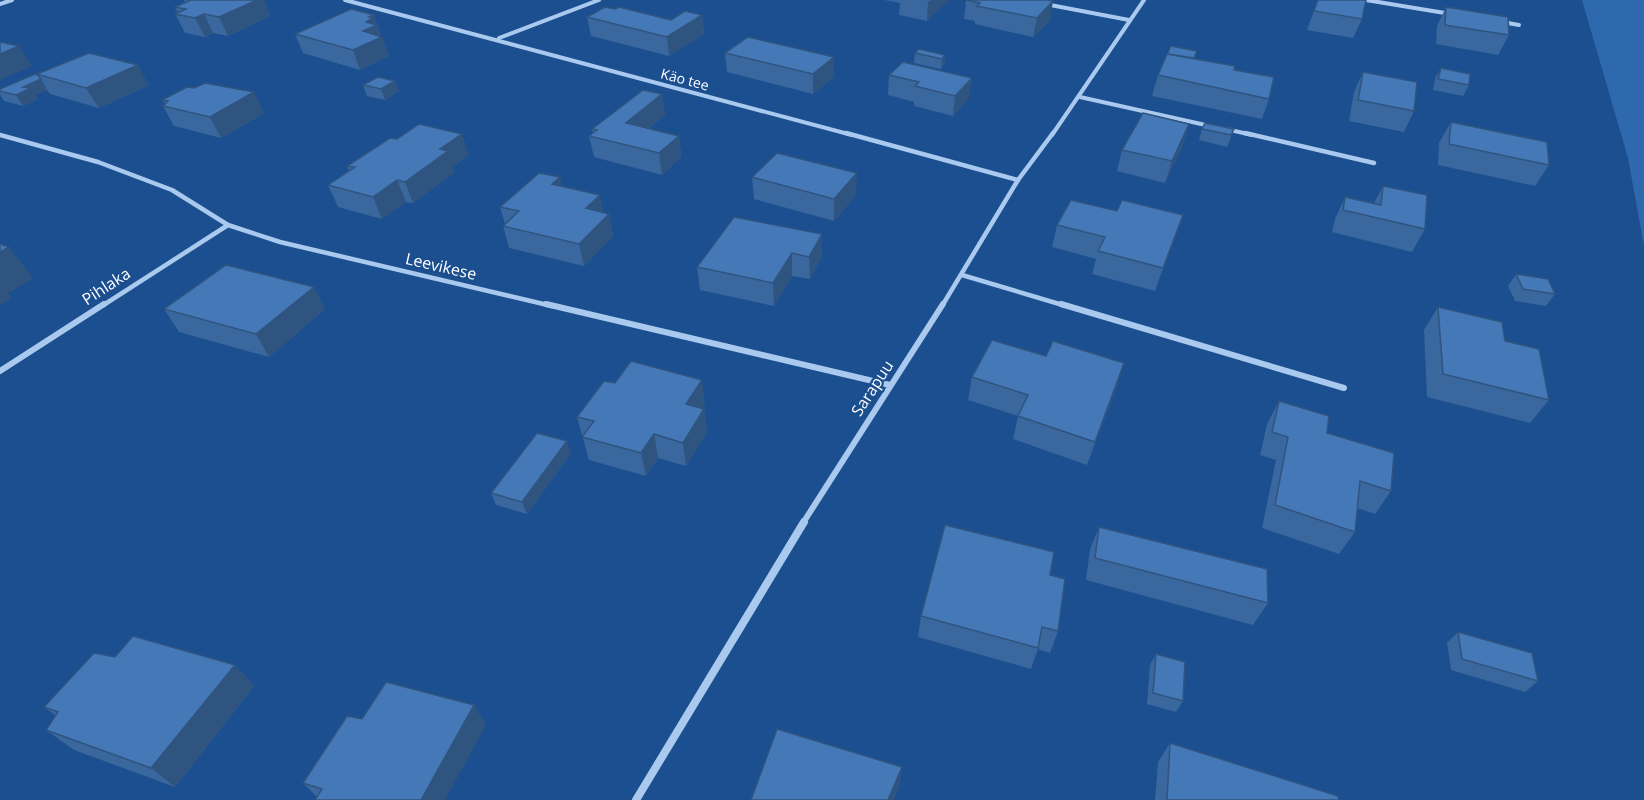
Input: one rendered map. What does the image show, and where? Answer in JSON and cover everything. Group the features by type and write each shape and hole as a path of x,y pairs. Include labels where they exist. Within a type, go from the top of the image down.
{"street":[{"path":"0,4 12,0"},
{"name":"Käo tee","path":"345,0 498,39 1018,180"},
{"path":"498,39 599,0"},
{"name":"Sarapuu","path":"636,800 890,385 963,275 1018,180 1080,97 1143,0"},
{"path":"1366,0 1460,15"},
{"path":"1036,2 1129,20"},
{"path":"1496,21 1519,25"},
{"path":"1080,97 1374,162"},
{"name":"Leevikese","path":"0,135 98,162 171,190 228,225 280,242 890,385"},
{"name":"Pihlaka","path":"0,371 228,225"},
{"path":"963,275 1344,388"}],"shaded area":[{"path":"1582,0 1644,0 1644,246 1628,158"}],"building":[{"path":"191,0 257,0 219,17 204,14 195,18 175,14 186,9 175,7"},
{"path":"966,0 1053,1 1037,18 977,6 980,3"},
{"path":"1318,0 1366,0 1362,19 1314,11"},
{"path":"605,7 615,9 619,7 671,20 685,11 702,15 667,37 587,17"},
{"path":"1446,7 1508,17 1509,35 1445,25"},
{"path":"351,9 374,15 366,22 377,25 363,31 382,37 353,50 295,34"},
{"path":"748,37 834,57 813,74 725,53"},
{"path":"0,42 19,46 0,54"},
{"path":"1171,46 1197,51 1194,58 1167,54"},
{"path":"919,49 945,55 942,59 915,53"},
{"path":"89,53 138,65 86,88 37,74"},
{"path":"1167,54 1235,66 1234,70 1274,77 1269,99 1158,75"},
{"path":"903,62 972,78 955,96 915,86 919,82 889,75"},
{"path":"1441,68 1470,74 1469,85 1438,79"},
{"path":"1363,72 1417,82 1414,111 1358,100"},
{"path":"35,74 41,79 23,87 31,88 16,95 0,91 0,89"},
{"path":"378,77 395,81 381,89 363,85"},
{"path":"205,83 254,92 210,117 163,106 168,101 162,100 187,87 194,88"},
{"path":"643,90 662,94 626,123 679,136 659,153 589,136 597,130 592,129"},
{"path":"1143,113 1189,124 1172,161 1122,150"},
{"path":"1451,122 1547,142 1549,165 1449,144"},
{"path":"1205,123 1234,129 1231,135 1202,129"},
{"path":"419,124 462,134 440,149 448,151 405,182 397,180 373,197 328,185 355,167 347,166 390,138 397,139"},
{"path":"777,153 857,173 834,199 752,177"},
{"path":"539,173 560,177 552,184 600,195 586,208 609,214 579,244 503,226 519,211 500,207"},
{"path":"1383,186 1427,195 1425,229 1343,210 1345,197 1381,205"},
{"path":"1071,200 1117,211 1122,200 1183,215 1163,268 1098,251 1105,237 1057,225"},
{"path":"734,217 822,234 809,257 792,253 773,283 697,267"},
{"path":"0,244 9,247 0,252"},
{"path":"226,265 314,287 256,334 164,309"},
{"path":"1516,274 1548,279 1555,294 1523,289"},
{"path":"1438,307 1502,322 1505,341 1539,349 1549,400 1443,374"},
{"path":"992,340 1046,356 1053,341 1124,363 1095,442 1018,416 1028,395 972,377"},
{"path":"631,361 702,380 686,404 704,409 683,443 654,434 641,453 582,437 594,421 577,417 604,381 615,383"},
{"path":"1279,401 1329,416 1327,433 1394,453 1391,491 1360,481 1355,532 1275,505 1288,437 1272,432"},
{"path":"537,433 567,441 522,502 491,493"},
{"path":"945,525 1054,552 1050,575 1065,579 1058,631 1042,627 1038,648 921,616"},
{"path":"1099,527 1267,569 1268,603 1095,558"},
{"path":"1458,632 1532,653 1538,681 1462,659"},
{"path":"133,636 235,665 151,768 46,730 58,712 44,707 94,653 115,657"},
{"path":"1156,654 1185,662 1183,701 1153,693"},
{"path":"386,682 474,705 421,800 315,800 322,789 303,783 347,716 362,719"},
{"path":"777,729 902,767 888,800 751,800"},
{"path":"1170,743 1338,796 1339,800 1167,800"}]}
